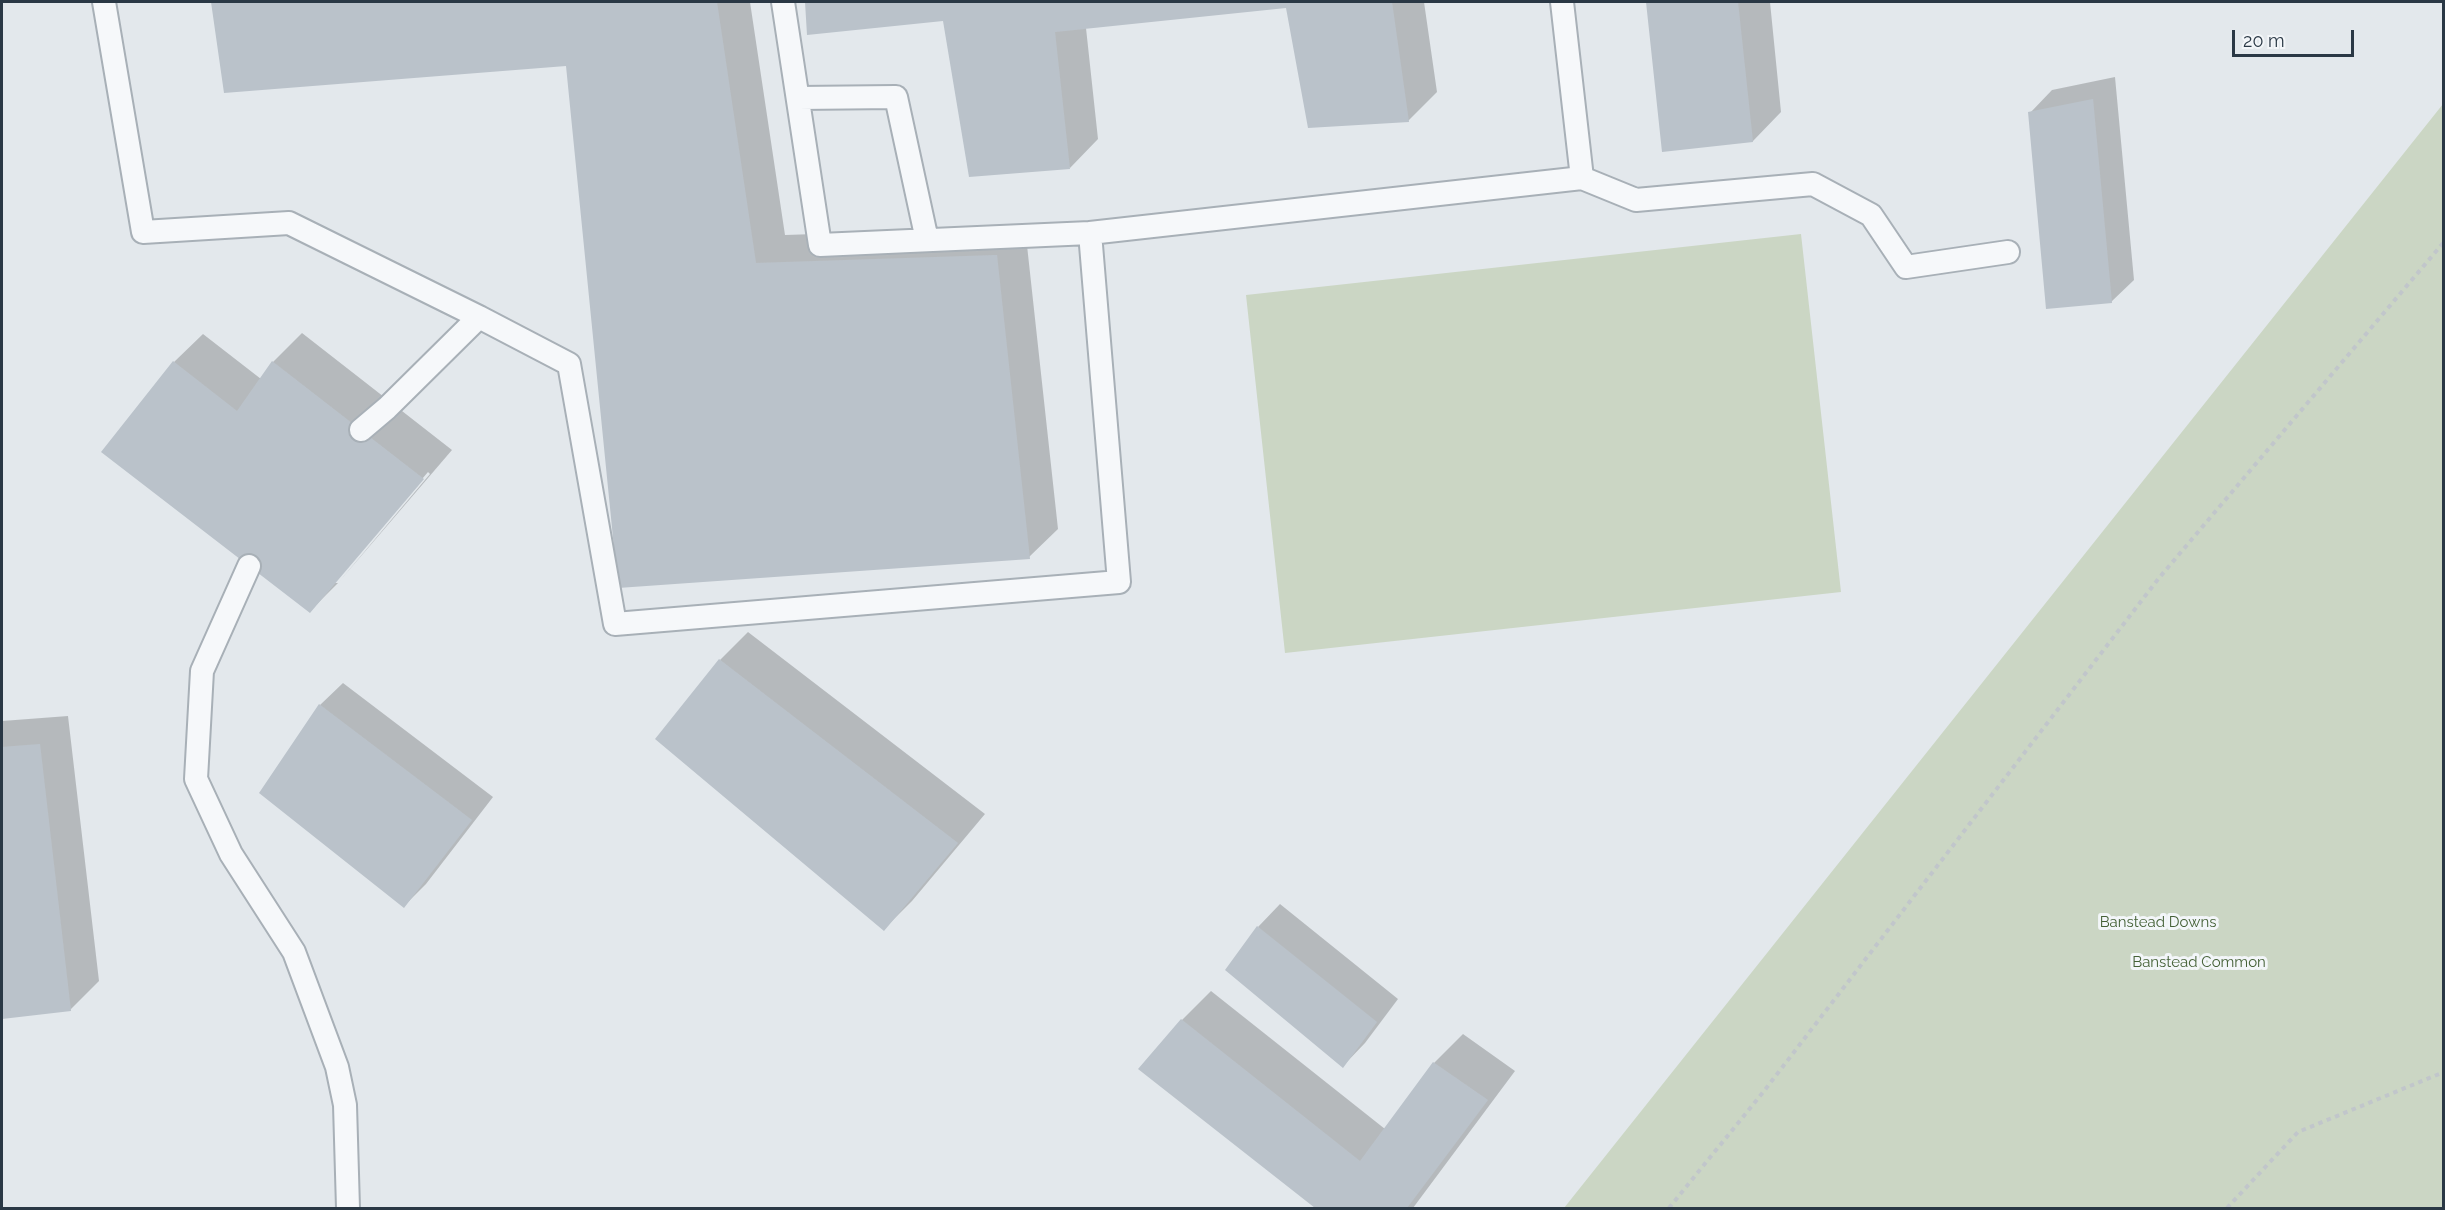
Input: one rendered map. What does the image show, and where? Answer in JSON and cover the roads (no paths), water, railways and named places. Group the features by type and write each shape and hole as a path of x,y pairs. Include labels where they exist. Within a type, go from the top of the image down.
{"lane":[{"path":"104,2 143,232 289,223 569,364 615,624 1119,582 1090,233"},
{"path":"783,2 820,245 1090,233 1582,178 1636,200 1813,184 1871,214 1906,267 2008,252"},
{"path":"1562,2 1582,178"},
{"path":"798,98 896,97 927,240"},
{"path":"362,430 479,317"},
{"path":"249,566 202,671 196,779 231,854 294,952 338,1067 345,1105 348,1209"}],"park label":[{"name":"Banstead Downs","path":"2158,922"},
{"name":"Banstead Common","path":"2199,962"}]}
